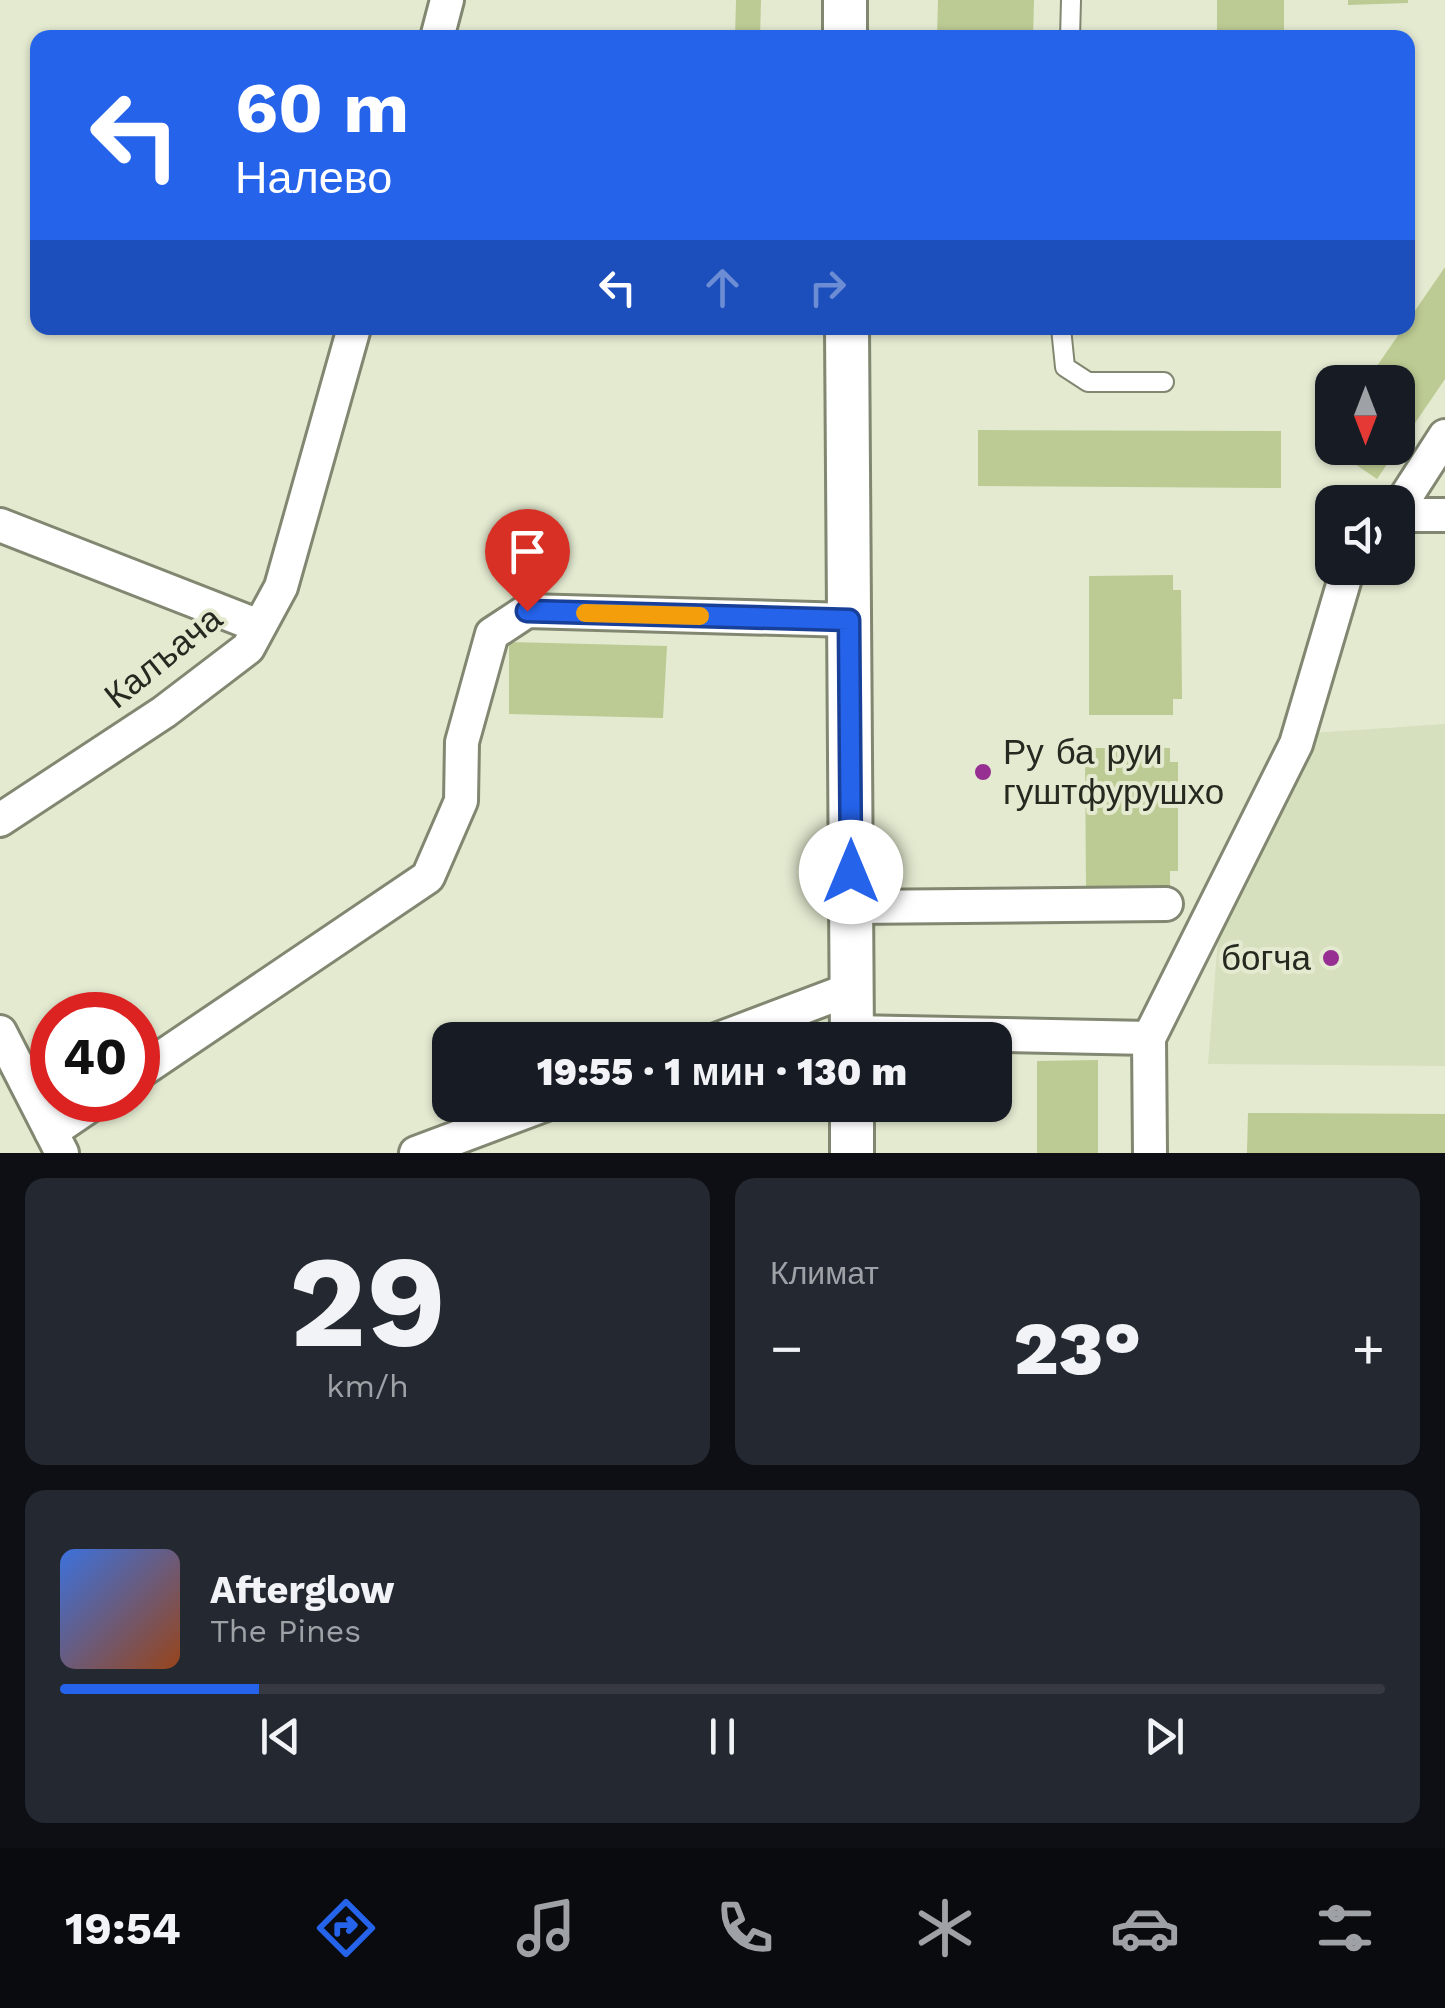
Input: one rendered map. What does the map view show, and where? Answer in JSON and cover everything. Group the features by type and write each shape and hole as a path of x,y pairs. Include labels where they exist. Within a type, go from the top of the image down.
{"street":[{"path":"438,30 447,0"},
{"path":"845,0 846,30"},
{"name":"Калъача","path":"0,820 164,712 248,648 281,587 352,335"},
{"path":"847,335 852,1022"},
{"path":"1415,485 1445,436"},
{"path":"1415,513 1445,514"},
{"path":"0,524 259,626"},
{"path":"1150,1153 1149,1038 1296,744 1343,585"},
{"path":"160,1058 428,877 461,801 462,742 492,634 507,621 527,611 849,620"},
{"path":"851,908 1166,904"},
{"path":"764,1022 851,989"},
{"path":"0,1032 56,1142 76,1122"},
{"path":"1012,1037 1149,1038"},
{"path":"416,1153 499,1122"},
{"path":"852,1122 852,1153"}],"lane":[{"path":"1070,30 1071,0"},
{"path":"1062,335 1065,367 1088,382 1164,382"}],"shaded area":[{"name":"богча","path":"1445,724 1445,1066 1208,1064 1225,852 1313,733"}],"building":[{"path":"736,0 761,0 760,30 735,30"},
{"path":"938,0 1034,0 1033,30 937,30"},
{"path":"1217,0 1284,0 1284,30 1217,30"},
{"path":"1348,0 1408,0 1408,3 1348,5"},
{"path":"1445,267 1445,379 1415,423 1415,365 1378,365 1398,335 1415,335 1415,311"},
{"path":"978,430 1281,431 1281,488 978,486"},
{"path":"1356,465 1387,465 1377,479"},
{"path":"1173,575 1173,590 1181,590 1182,699 1173,699 1173,715 1089,715 1089,576"},
{"path":"509,642 667,646 663,718 509,714"},
{"path":"1085,748 1170,748 1170,762 1178,762 1178,871 1170,871 1170,887 1086,888"},
{"path":"1098,1060 1098,1153 1037,1153 1037,1061"},
{"path":"1248,1113 1445,1114 1445,1153 1247,1153"}],"slow traffic":[{"path":"585,613 700,616"}],"place":[{"name":"Ру ба руи гуштфурушхо","path":"983,772"},
{"name":"богча","path":"1331,958"}],"route":[{"path":"527,611 849,620 851,872"}]}
